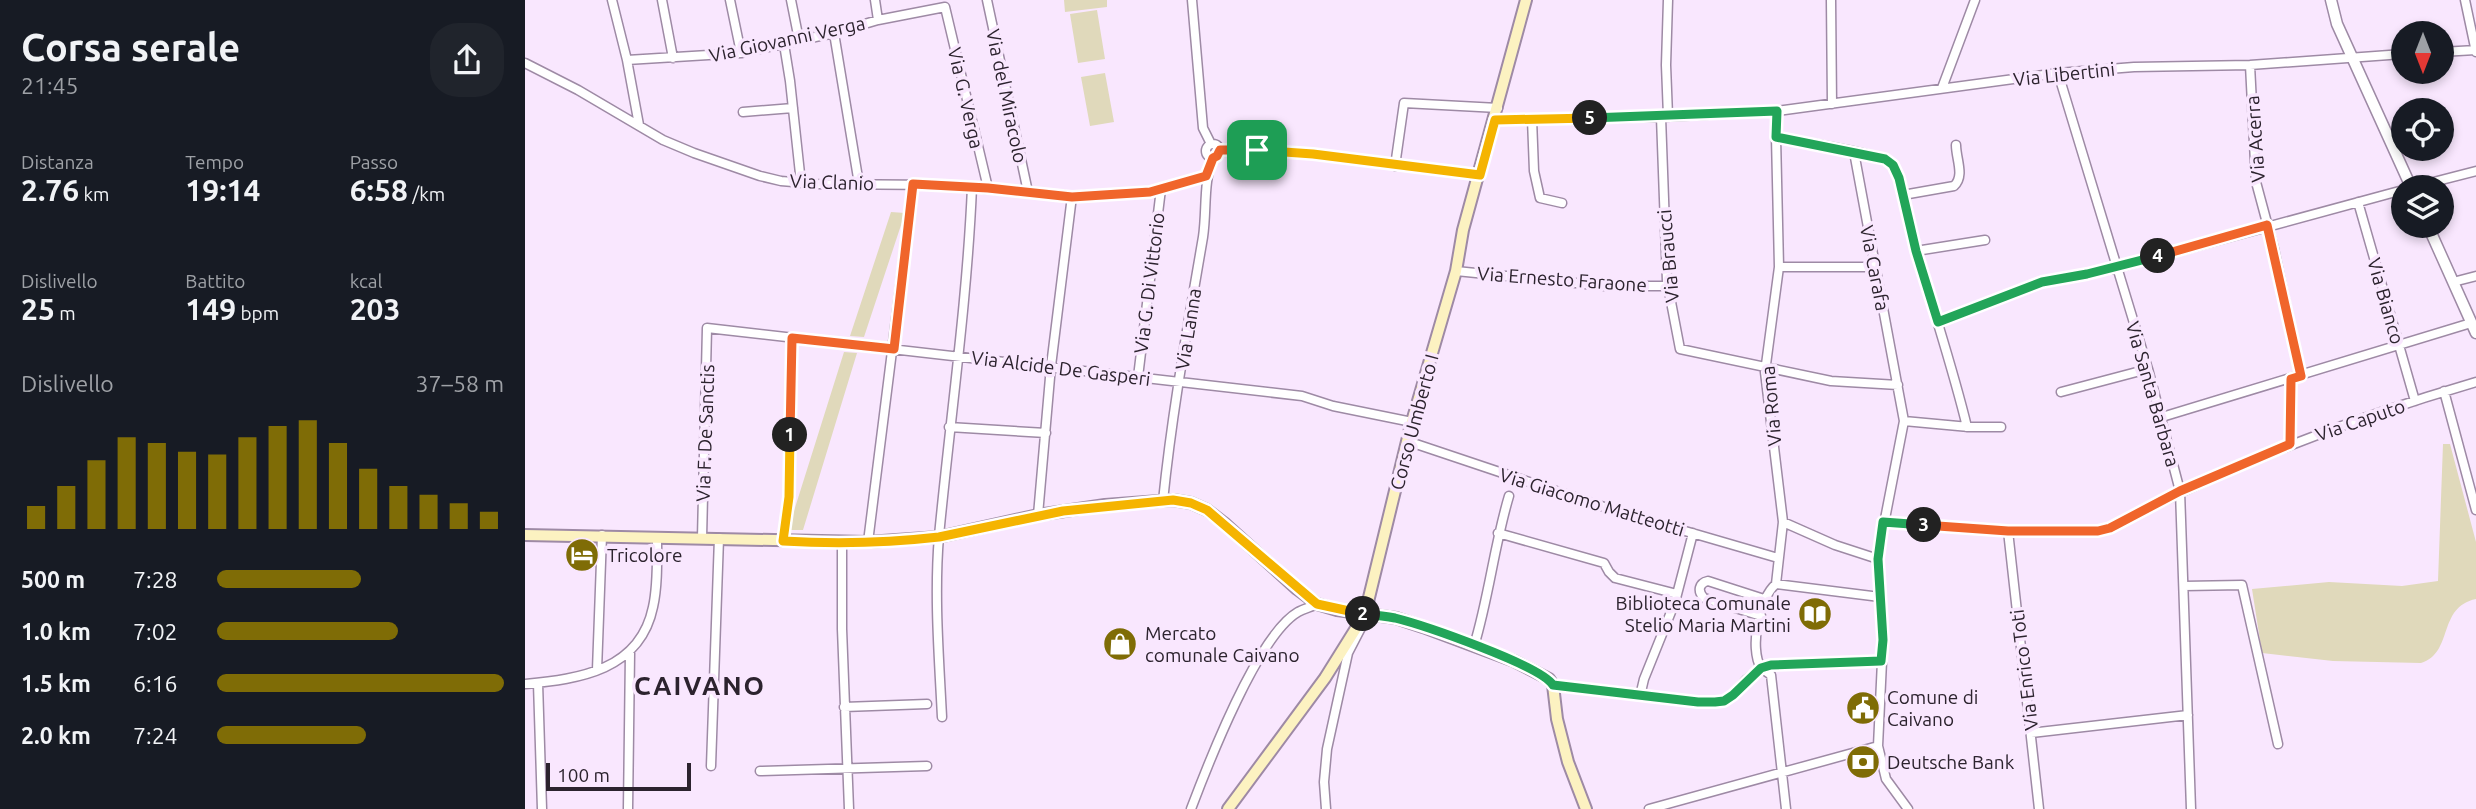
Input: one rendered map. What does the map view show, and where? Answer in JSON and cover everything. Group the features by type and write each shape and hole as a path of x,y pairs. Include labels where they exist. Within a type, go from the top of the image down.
{"main road":[{"name":"Corso Umberto I","path":"1228,809 1325,678 1365,614 1407,441 1456,271 1463,230 1526,0"},
{"path":"525,535 868,542 939,537 1038,515 1105,505 1163,501 1191,503 1207,510 1317,604 1396,618 1473,646 1549,679 1553,685 1557,719 1567,762 1586,809"}],"street":[{"path":"612,0 639,125"},
{"path":"662,0 673,58"},
{"path":"730,0 741,53"},
{"path":"791,0 799,40"},
{"path":"875,0 879,20"},
{"name":"Via del Miracolo","path":"987,0 1028,192"},
{"path":"1192,0 1203,128 1211,144 1218,146 1220,150 1313,154 1480,175"},
{"name":"Via Braucci","path":"1668,0 1664,117 1668,286 1680,349 1766,367"},
{"path":"1831,0 1832,104"},
{"path":"1942,88 1975,0"},
{"path":"2331,0 2337,23 2407,175"},
{"path":"2454,52 2476,51 2465,0"},
{"name":"Via Giovanni Verga","path":"627,60 741,53 834,33 879,20 945,8"},
{"name":"Via G. Verga","path":"945,8 988,188"},
{"path":"834,33 859,184"},
{"path":"784,44 801,183"},
{"name":"Via Libertini","path":"1495,120 1664,117 1777,111 2058,73 2134,67 2251,65 2391,55"},
{"name":"Via Clanio","path":"525,63 579,90 663,140 759,176 801,183 972,187 1072,197 1133,194 1206,176"},
{"name":"Via Acerra","path":"2251,65 2256,182 2301,376"},
{"name":"Via Santa Barbara","path":"2058,73 2148,369 2180,491 2191,809"},
{"path":"1395,166 1404,103 1498,108"},
{"path":"743,112 793,108"},
{"name":"Via Roma","path":"1776,584 1783,522 1766,367 1779,267 1777,111"},
{"path":"1532,119 1534,171 1540,198 1562,203"},
{"path":"1776,137 1885,159 1893,165 1916,251 1954,372 1967,427"},
{"path":"1211,144 1207,146 1206,153 1213,158 1220,150"},
{"path":"1903,195 1954,186 1960,177 1956,145"},
{"name":"Via Carafa","path":"1854,152 1904,421"},
{"name":"Via Lanna","path":"1163,501 1170,432 1206,216 1206,176 1213,158"},
{"path":"2454,176 2476,171"},
{"path":"868,542 913,184"},
{"path":"942,717 937,599 939,537 949,426 959,356 972,187"},
{"name":"Via G. Di Vittorio","path":"1138,377 1161,189"},
{"path":"1938,322 2042,282 2116,268 2391,193"},
{"path":"1038,515 1051,366 1072,197"},
{"name":"Via Bianco","path":"2358,202 2415,401"},
{"path":"2162,418 2399,345 2474,328 2433,238"},
{"path":"1916,251 1985,240"},
{"path":"1779,267 1875,267"},
{"name":"Via Ernesto Faraone","path":"1456,271 1605,286 1668,286"},
{"path":"2453,282 2476,276"},
{"name":"Via Alcide De Gasperi","path":"708,328 1302,396 1333,406 1412,422"},
{"name":"Via F. De Sanctis","path":"702,538 708,328"},
{"path":"783,541 789,497 792,338"},
{"path":"1766,367 1831,381 1898,385"},
{"path":"2061,392 2148,369"},
{"path":"2290,444 2291,379"},
{"name":"Via Caputo","path":"1883,522 2008,531 2098,531 2110,528 2180,491 2290,444 2476,382"},
{"path":"2444,391 2476,510"},
{"path":"1907,809 1886,779 1878,746 1883,640 1878,559 1904,421 2001,427"},
{"path":"949,426 1046,433"},
{"name":"Via Giacomo Matteotti","path":"1407,441 1514,478 1779,558"},
{"path":"1473,646 1487,593 1498,533 1514,478"},
{"path":"1783,522 1835,545 1878,559"},
{"name":"Via Enrico Toti","path":"2008,531 2039,809"},
{"path":"1498,533 1605,563 1615,578 1677,594"},
{"path":"1640,696 1677,594 1693,533"},
{"path":"597,670 602,535"},
{"path":"525,684 575,677 612,665 630,653 644,633 653,607 657,537"},
{"path":"711,766 719,538"},
{"path":"842,543 841,619 849,809"},
{"path":"1761,616 1704,598 1700,587 1709,581 1764,599"},
{"path":"1786,809 1771,675 1761,668 1757,661 1756,645 1764,599 1768,590 1776,584 1880,597"},
{"path":"2184,586 2242,585 2278,744"},
{"path":"1191,809 1242,691 1276,633 1296,613 1317,604"},
{"path":"1326,809 1324,782 1327,750 1347,653 1359,633 1365,614"},
{"path":"628,809 630,653"},
{"path":"1553,685 1698,702 1724,701 1761,668 1822,662 1881,661"},
{"path":"538,683 542,809"},
{"path":"845,707 927,704"},
{"path":"2031,733 2188,715"},
{"path":"1649,809 1878,746"},
{"path":"759,771 927,766"}],"shaded area":[{"path":"1064,0 1107,0 1107,7 1065,12"},
{"path":"1097,10 1105,59 1078,63 1070,14"},
{"path":"1105,73 1114,122 1090,126 1081,77"},
{"path":"891,212 905,213 864,337 850,336"},
{"path":"844,352 857,353 803,530 788,530"},
{"path":"2443,444 2450,444 2476,542 2476,599 2456,611 2438,650 2431,658 2421,663 2333,661 2262,653 2252,589 2329,582 2402,586 2438,581"}],"place":[{"name":"Tricolore","path":"582,555"},
{"name":"Biblioteca Comunale Stelio Maria Martini","path":"1815,614"},
{"name":"Mercato comunale Caivano","path":"1120,644"},
{"name":"Comune di Caivano","path":"1863,708"},
{"name":"Deutsche Bank","path":"1863,762"}],"district":[{"name":"CAIVANO","path":"700,686"}],"route":[{"path":"1777,111 1776,137 1885,159 1893,165 1899,178 1916,251 1938,322 2042,282 2116,268 2267,225 2301,376 2291,379 2290,444 2180,491 2110,528 2098,531 2008,531 1883,522 1878,559 1883,640 1881,661 1771,665 1761,668 1724,701 1715,702 1553,685 1549,679 1514,661 1423,627 1396,618 1337,610 1317,604 1224,523 1207,510 1191,503 1173,500 1105,505 1038,515 918,540 842,543 783,541 789,497 792,338 894,349 913,184 988,188 1072,197 1133,194 1150,192 1206,176 1213,158 1220,150 1257,150 1313,154 1480,175 1495,120 1661,117 1777,111"}]}
